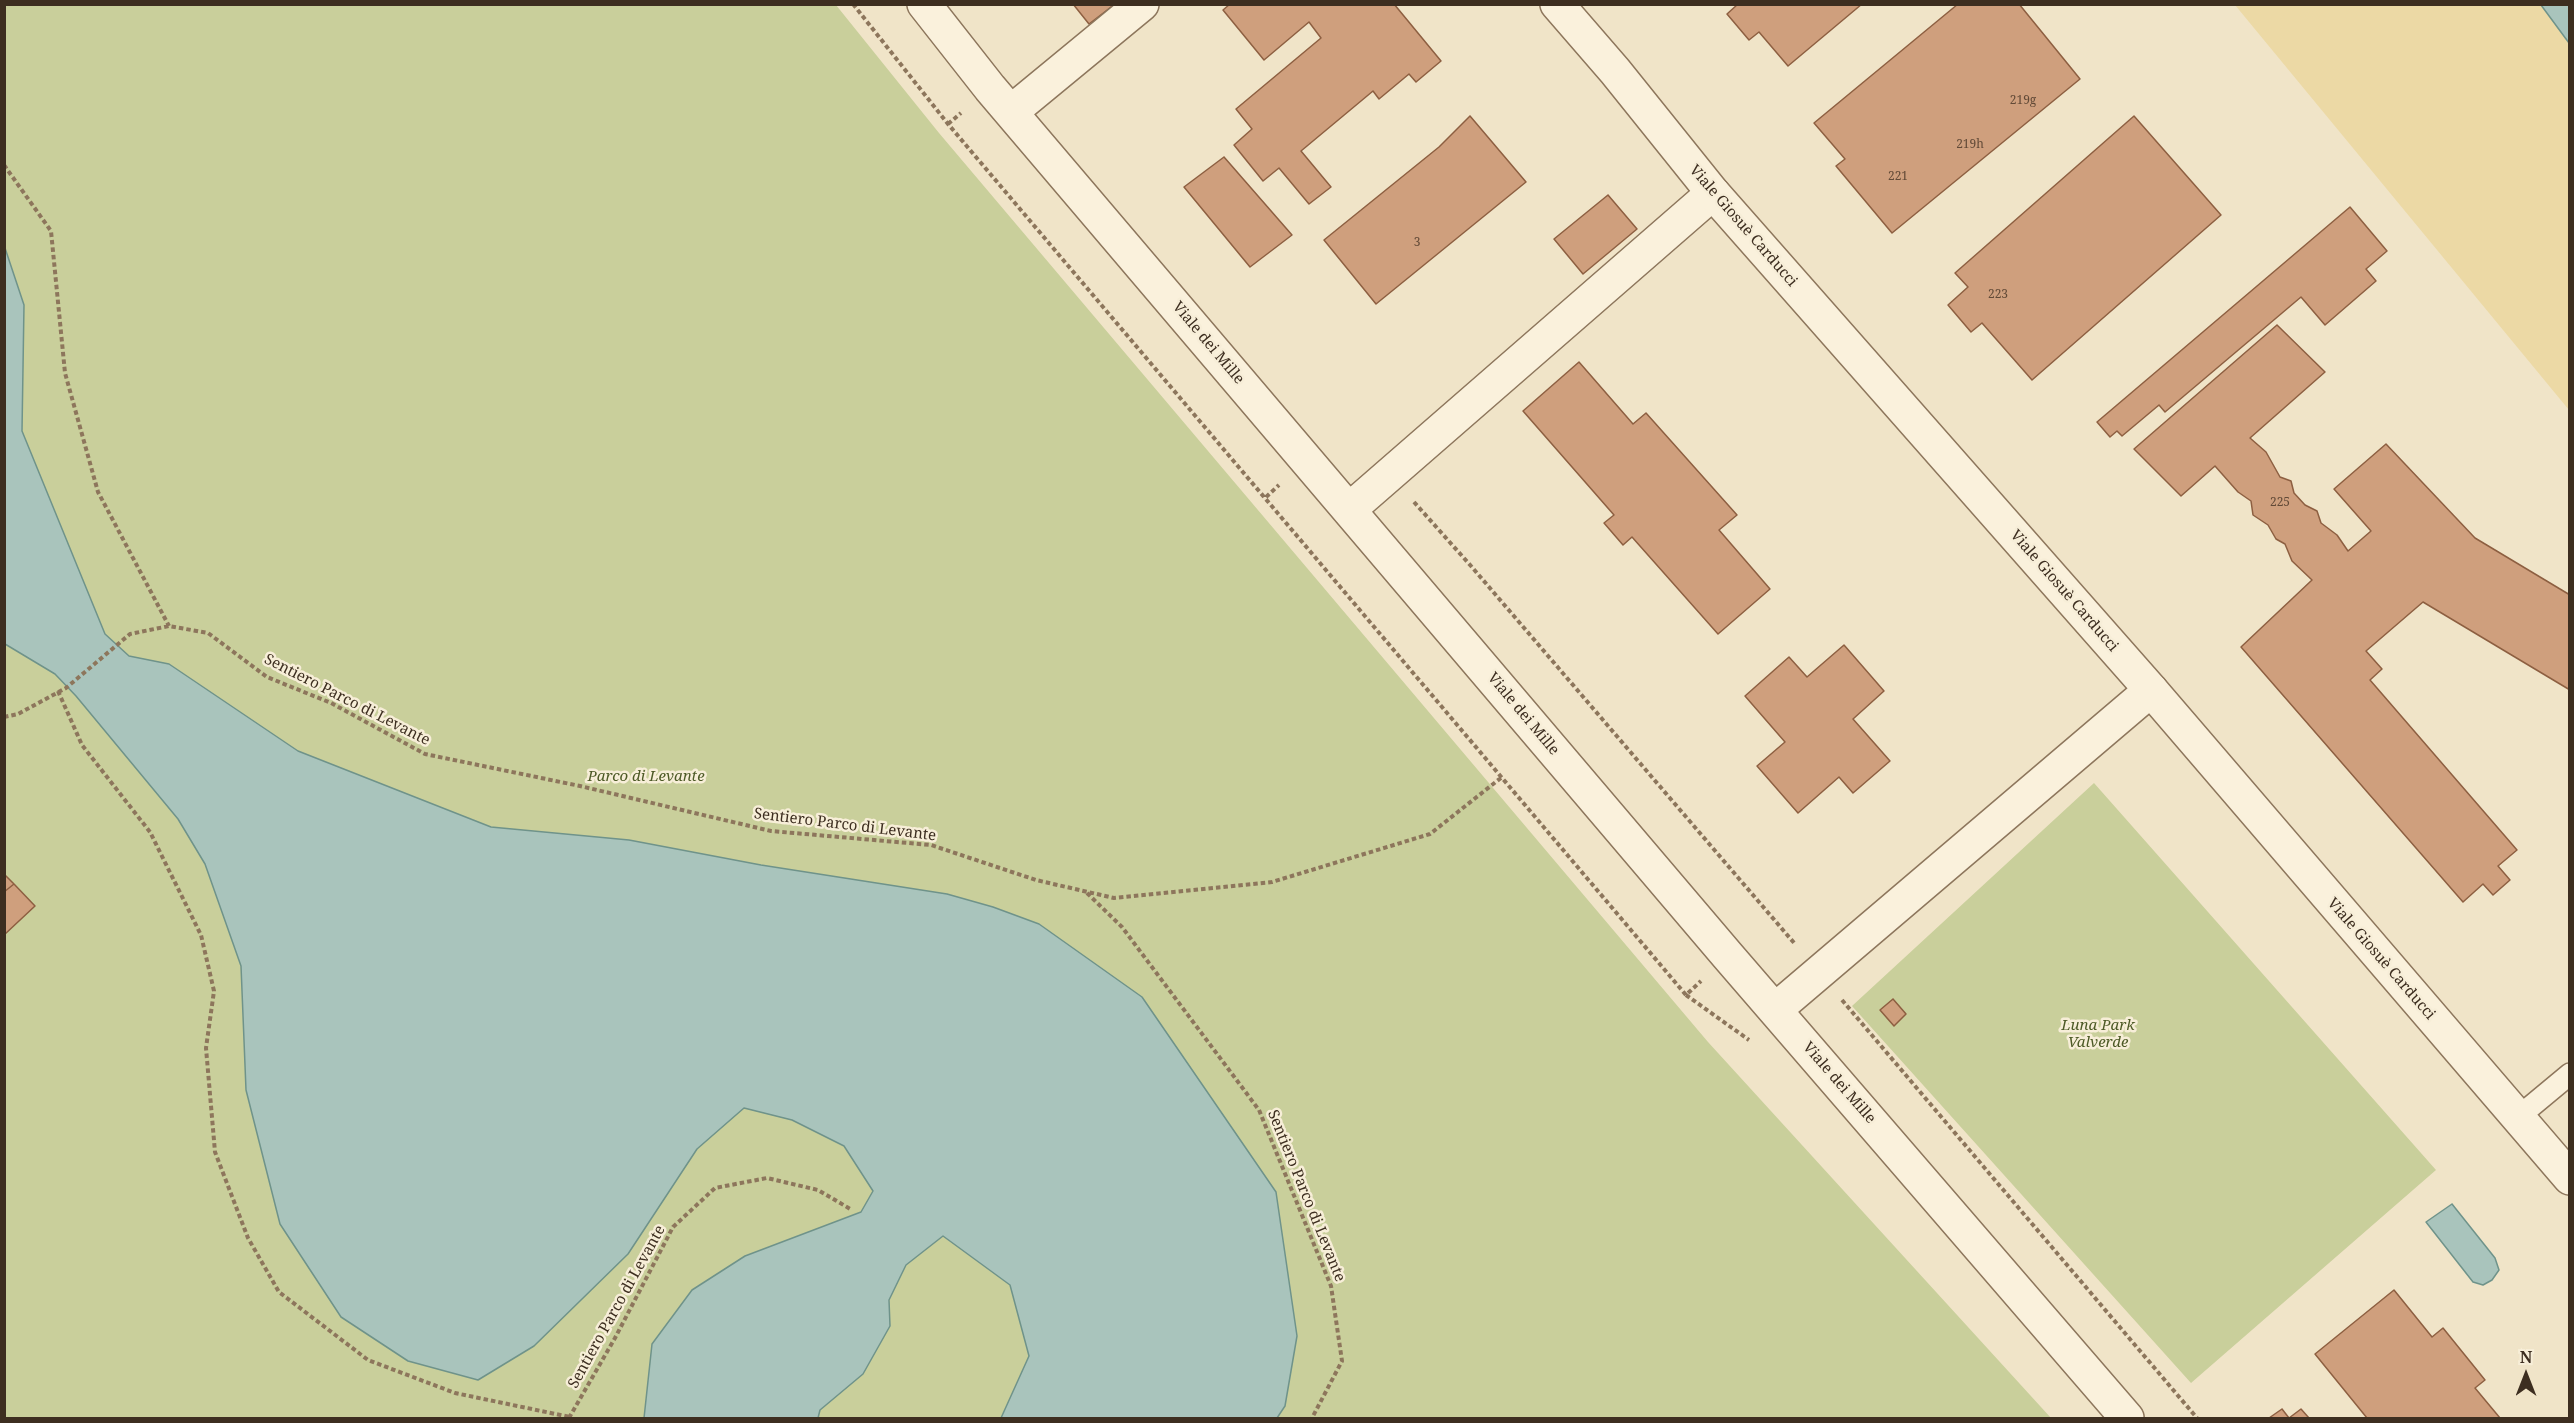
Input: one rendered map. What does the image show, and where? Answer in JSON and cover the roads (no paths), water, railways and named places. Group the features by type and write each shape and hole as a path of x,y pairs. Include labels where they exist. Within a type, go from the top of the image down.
{"street":[{"name":"Viale dei Mille","path":"924,4 1011,112 1728,956 2127,1419"},
{"path":"1011,112 1142,4"},
{"name":"Viale Giosuè Carducci","path":"1557,4 1615,70 1713,193 2151,690 2570,1178"},
{"path":"1350,509 1713,193"},
{"path":"1776,1010 2151,690"}],"lane":[{"path":"2517,1118 2570,1074"}],"water":[{"path":"2541,5 2569,5 2569,43"},
{"path":"4,245 24,305 22,431 105,634 129,656 169,664 298,751 491,827 629,840 761,865 947,894 993,907 1039,924 1142,997 1276,1192 1297,1336 1285,1406 1277,1418 1001,1418 1029,1356 1010,1285 943,1236 906,1265 889,1300 890,1326 863,1374 820,1410 818,1418 644,1418 652,1344 692,1290 745,1256 861,1212 873,1191 844,1146 792,1120 744,1108 697,1149 628,1254 534,1346 478,1380 408,1361 341,1317 280,1224 246,1090 241,966 205,864 178,819 76,696 55,674 5,644"},
{"path":"2452,1204 2495,1258 2499,1270 2492,1280 2483,1285 2473,1282 2426,1222"}],"park label":[{"name":"Parco di Levante","path":"646,777"},
{"name":"Luna Park Valverde","path":"2098,1034"}]}
